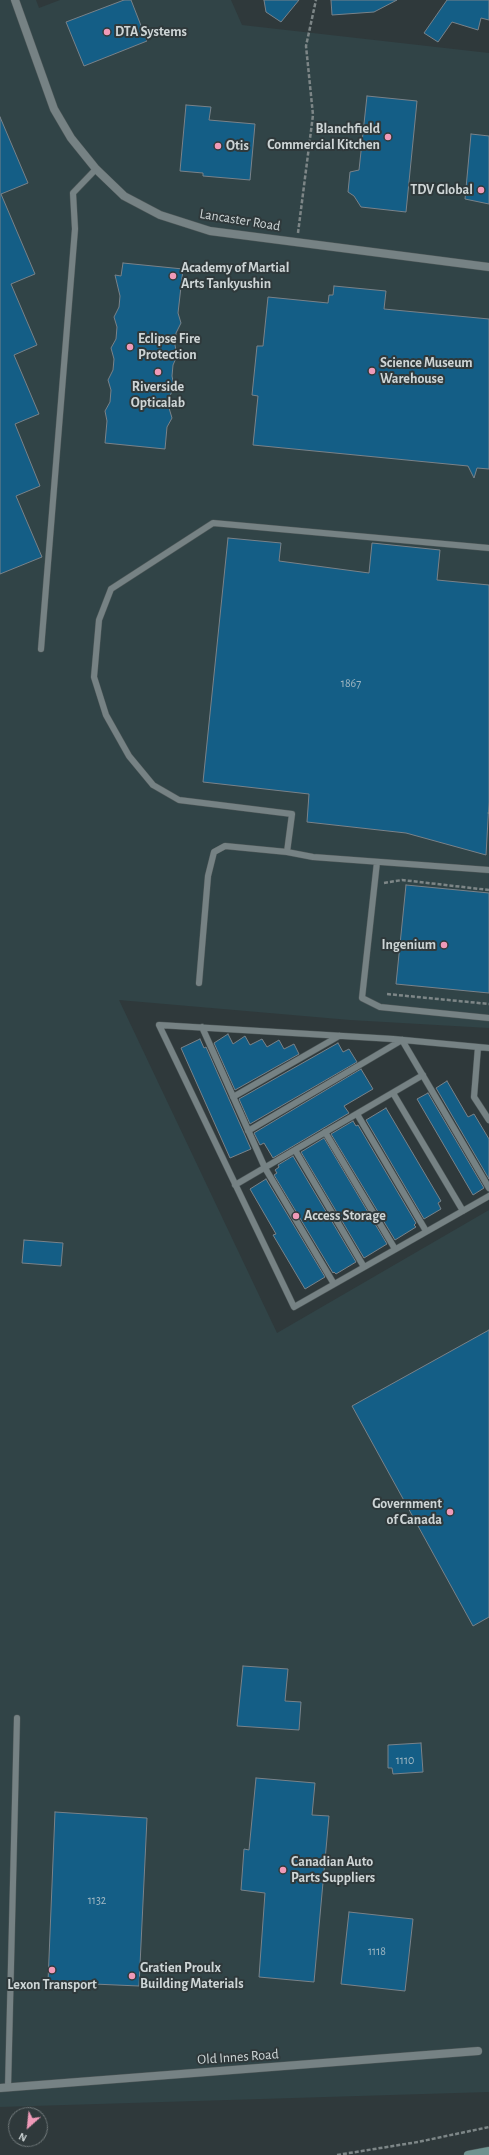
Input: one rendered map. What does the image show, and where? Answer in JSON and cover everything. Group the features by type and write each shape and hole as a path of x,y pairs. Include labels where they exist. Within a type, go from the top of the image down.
{"main road":[{"path":"468,2155 489,2151"}],"street":[{"name":"Lancaster Road","path":"15,0 54,109 71,138 96,169 124,196 160,215 210,231 297,241 489,267"},
{"name":"Old Innes Road","path":"4,2088 478,2051"}],"lane":[{"path":"41,649 75,229 72,193 96,169"},
{"path":"287,852 292,814 179,800 153,785 129,756 106,715 94,677 99,620 111,589 213,523 489,548"},
{"path":"199,983 206,892 214,852 225,846 287,852 313,857 489,870"},
{"path":"377,862 362,998 380,1007 489,1018"},
{"path":"489,1048 402,1040 159,1025 294,1308 489,1196"},
{"path":"202,1028 265,1168 334,1284"},
{"path":"233,1097 340,1036"},
{"path":"402,1040 489,1188"},
{"path":"248,1131 402,1040"},
{"path":"478,1047 474,1096 489,1120"},
{"path":"235,1185 423,1075"},
{"path":"393,1093 463,1211"},
{"path":"356,1114 426,1232"},
{"path":"325,1132 395,1249"},
{"path":"295,1150 364,1267"},
{"path":"4,2088 17,1718"}],"path":[{"path":"297,241 313,115 306,46 316,0"},
{"path":"375,884 402,880 489,890"},
{"path":"387,994 489,1004"},
{"path":"337,2155 418,2142 489,2127"}],"shaded area":[{"path":"0,0 36,0 39,8 60,0 231,0 242,25 489,53 489,1028 350,1020 119,1000 277,1333 489,1210 489,2092 0,2107"}],"building":[{"name":"DTA Systems","path":"124,0 131,0 147,41 84,66 66,22"},
{"path":"264,0 299,0 281,22 266,12"},
{"path":"331,0 397,0 374,12 332,15"},
{"path":"447,0 489,0 489,20 481,18 478,30 452,22 438,42 424,33"},
{"name":"Blanchfield Commercial Kitchen","path":"367,96 417,101 406,212 361,207 354,196 348,192 350,172 359,170"},
{"name":"Otis","path":"186,105 211,107 209,120 255,124 250,180 203,176 203,173 180,171"},
{"path":"0,117 28,183 1,194 35,274 11,284 37,345 14,355 39,414 15,424 40,486 16,496 42,557 0,574"},
{"path":"471,134 489,136 489,204 465,199"},
{"path":"123,263 183,269 178,313 181,323 176,333 175,345 177,356 173,365 172,376 174,386 170,396 169,408 172,418 167,427 165,449 105,443 107,421 105,411 110,402 111,390 108,380 113,370 114,359 111,348 116,339 117,327 114,317 119,307 120,296 115,275 121,276"},
{"name":"Science Museum Warehouse","path":"334,286 386,291 384,309 489,319 489,469 477,468 474,478 468,466 253,445 258,396 252,395 257,346 263,346 268,297 328,303 329,295 333,295"},
{"path":"228,538 281,543 279,561 369,573 372,543 440,550 437,580 489,585 489,802 486,855 406,833 307,822 309,794 203,782"},
{"name":"Ingenium","path":"406,885 489,893 489,993 396,984"},
{"path":"228,1034 233,1044 245,1036 250,1045 262,1039 267,1047 279,1040 284,1049 294,1044 299,1054 235,1090 214,1043"},
{"path":"200,1039 204,1048 206,1047 251,1149 230,1158 181,1048"},
{"path":"338,1043 343,1052 349,1049 357,1062 250,1124 239,1099"},
{"path":"361,1069 373,1089 344,1106 349,1113 273,1158 264,1143 260,1145 254,1133"},
{"path":"447,1081 468,1117 474,1114 489,1139 489,1179 436,1088"},
{"path":"428,1093 484,1188 473,1195 417,1099"},
{"path":"386,1108 441,1201 438,1203 441,1209 424,1219 366,1120"},
{"path":"353,1121 356,1126 358,1125 416,1223 414,1225 416,1227 395,1240 331,1134"},
{"path":"324,1138 387,1244 364,1258 301,1152"},
{"path":"293,1156 356,1262 336,1274 334,1272 333,1273 274,1175 277,1173 275,1170 279,1167 278,1165"},
{"path":"266,1179 325,1277 305,1289 273,1235 276,1234 250,1189"},
{"path":"24,1240 63,1243 61,1266 22,1263"},
{"name":"Government of Canada","path":"489,1330 489,1617 473,1626 352,1406"},
{"path":"243,1666 288,1669 285,1701 301,1702 299,1730 237,1726"},
{"path":"421,1743 423,1772 393,1774 392,1768 388,1768 388,1745"},
{"name":"Canadian Auto Parts Suppliers","path":"256,1778 315,1783 312,1815 329,1816 314,1982 259,1977 265,1893 241,1890 244,1849 249,1850"},
{"path":"55,1812 147,1818 139,1986 48,1982"},
{"path":"349,1912 413,1919 405,1991 341,1984"}],"place":[{"name":"DTA Systems","path":"107,32"},
{"name":"Blanchfield Commercial Kitchen","path":"388,137"},
{"name":"Otis","path":"218,146"},
{"name":"TDV Global","path":"481,190"},
{"name":"Academy of Martial Arts Tankyushin","path":"173,276"},
{"name":"Eclipse Fire Protection","path":"130,347"},
{"name":"Science Museum Warehouse","path":"372,371"},
{"name":"Riverside Opticalab","path":"158,372"},
{"name":"Ingenium","path":"444,945"},
{"name":"Access Storage","path":"296,1216"},
{"name":"Government of Canada","path":"450,1512"},
{"name":"Canadian Auto Parts Suppliers","path":"283,1870"},
{"name":"Lexon Transport","path":"52,1970"},
{"name":"Gratien Proulx Building Materials","path":"132,1976"}]}
